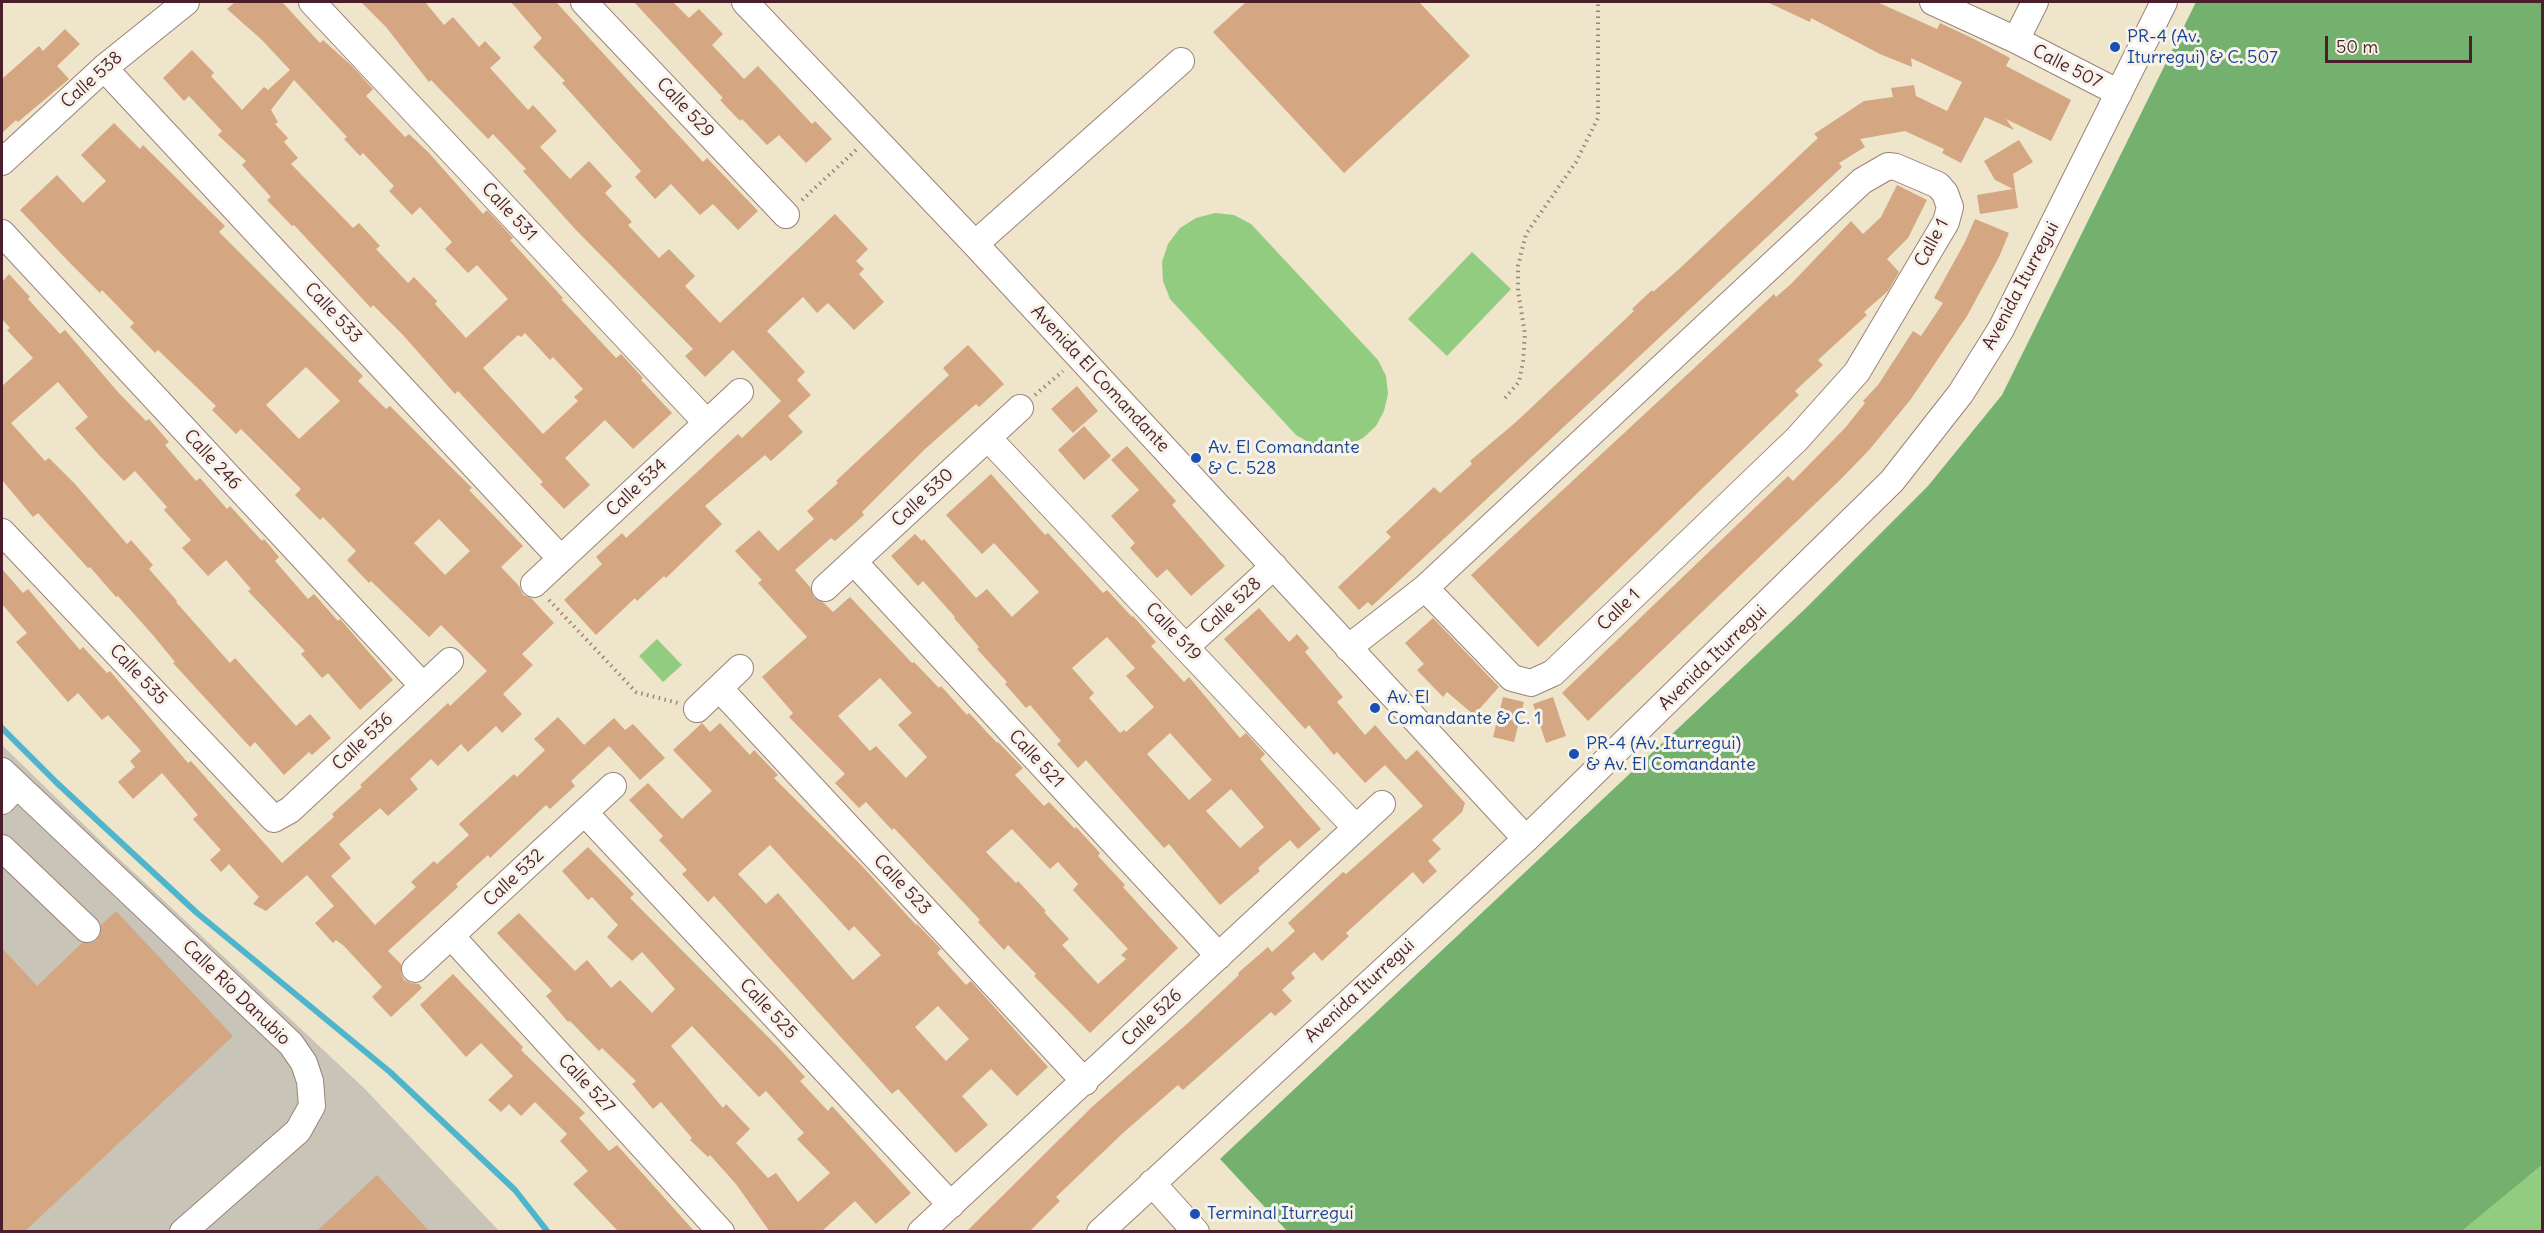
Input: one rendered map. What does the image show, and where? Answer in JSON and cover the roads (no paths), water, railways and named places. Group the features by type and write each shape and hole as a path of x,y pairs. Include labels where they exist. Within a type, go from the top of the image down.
{"street":[{"name":"Calle 538","path":"2,162 104,68 186,2"},
{"name":"Calle 531","path":"312,2 707,423"},
{"name":"Calle 529","path":"584,2 786,215"},
{"name":"Avenida El Comandante","path":"745,2 975,244 1526,839"},
{"name":"Calle 507","path":"1933,2 2016,40 2119,93"},
{"path":"2016,40 2035,2"},
{"name":"Avenida Iturregui","path":"1100,1232 1526,839 1864,511 1914,455 1961,393 2001,328 2164,2"},
{"path":"975,244 1181,60"},
{"name":"Calle 533","path":"104,68 561,559"},
{"name":"Calle 1","path":"1348,648 1425,588 1862,181 1888,166 1896,167 1938,185 1945,194 1950,207 1946,222 1857,372 1838,396 1797,439 1553,673 1531,683 1512,678 1425,588"},
{"name":"Calle 246","path":"2,233 423,686"},
{"name":"Calle 534","path":"534,584 740,392"},
{"name":"Calle 530","path":"825,588 1020,408"},
{"name":"Calle 519","path":"988,438 1187,646 1356,828"},
{"name":"Calle 535","path":"2,532 274,819"},
{"name":"Calle 521","path":"854,562 1219,956"},
{"name":"Calle 528","path":"1187,646 1274,567"},
{"name":"Calle 536","path":"274,819 290,810 450,661"},
{"path":"697,709 740,668"},
{"name":"Calle 523","path":"719,688 1085,1082"},
{"name":"Calle Río Danubio","path":"7,786 291,1044 304,1063 310,1082 312,1106 298,1131 183,1232"},
{"name":"Calle 532","path":"415,969 613,786"},
{"name":"Calle 526","path":"921,1232 1382,804"},
{"name":"Calle 525","path":"585,813 951,1205"},
{"path":"2,848 87,929"},
{"name":"Calle 527","path":"451,936 721,1232"},
{"path":"1152,1183 1196,1232"}],"waterway":[{"path":"2,728 57,783 197,913 390,1072 515,1190 548,1232"}],"place":[{"name":"PR-4 (Av. Iturregui) & C. 507","path":"2115,47"},
{"name":"Av. El Comandante & C. 528","path":"1196,458"},
{"name":"Av. El Comandante & C. 1","path":"1375,708"},
{"name":"PR-4 (Av. Iturregui) & Av. El Comandante","path":"1574,754"},
{"name":"Terminal Iturregui","path":"1195,1214"}]}
